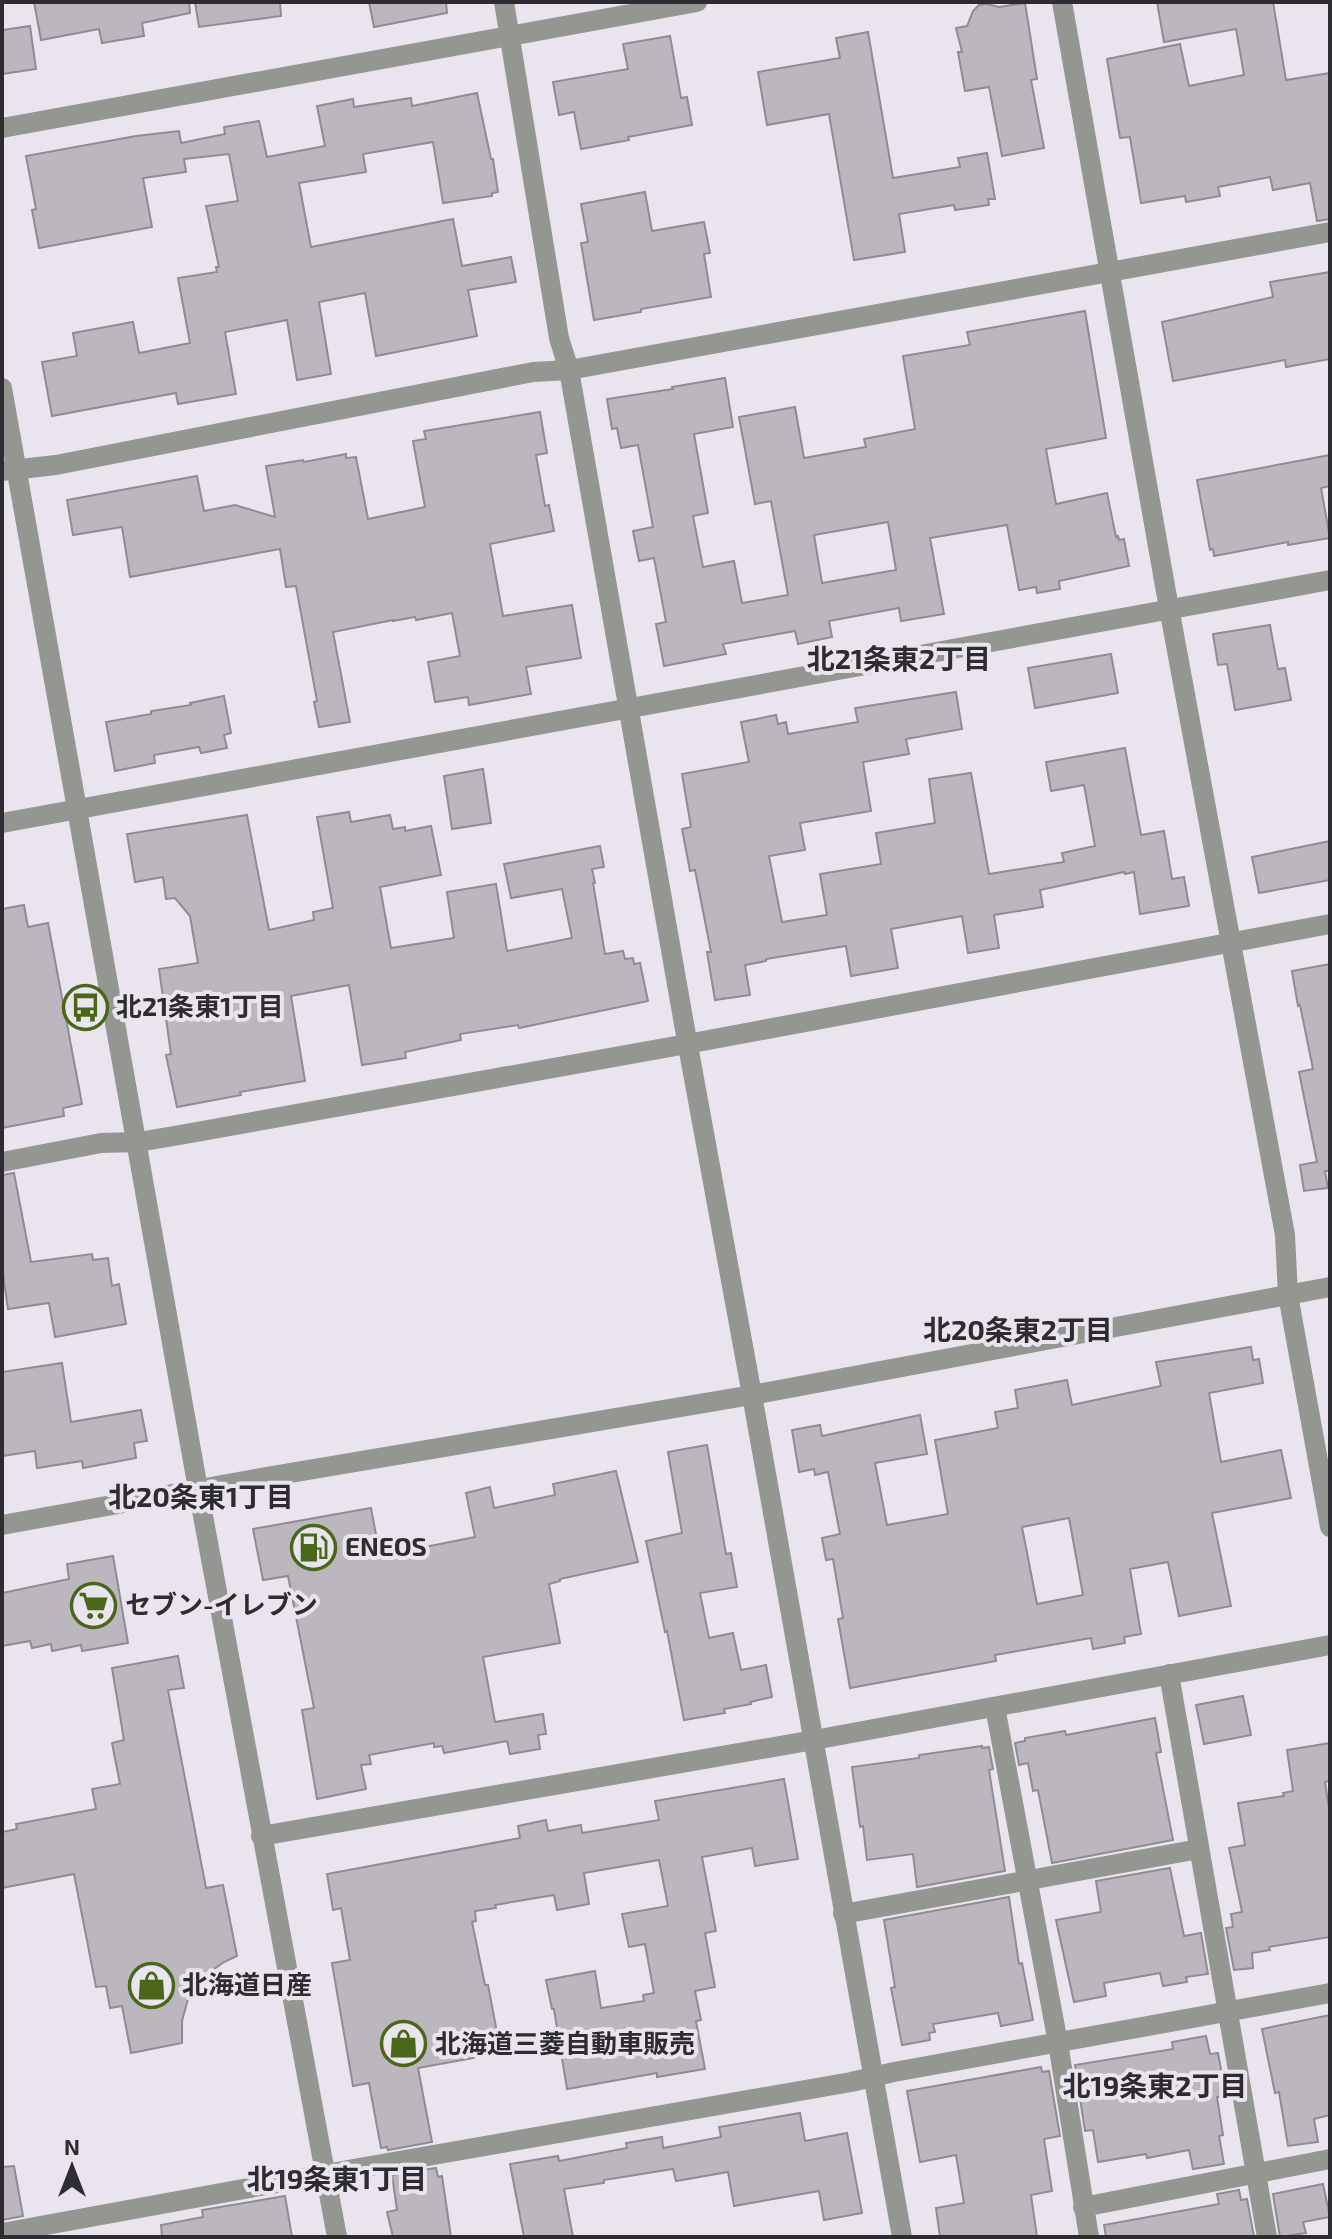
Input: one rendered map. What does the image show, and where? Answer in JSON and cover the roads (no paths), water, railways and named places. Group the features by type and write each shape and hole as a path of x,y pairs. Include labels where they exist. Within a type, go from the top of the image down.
{"street":[{"path":"504,2 559,338 569,370 902,2237"},
{"path":"2,128 697,2"},
{"path":"1062,2 1285,1235 1288,1295 1329,1518"},
{"path":"9,469 56,465 533,372 569,370 1330,232"},
{"path":"2,388 9,469 138,1142 261,1836 337,2237"},
{"path":"2,823 1330,580"},
{"path":"2,1162 101,1143 138,1142 687,1044 1330,924"},
{"path":"2,1525 752,1395 1330,1287"},
{"path":"261,1836 814,1740 1330,1645"},
{"path":"1169,1674 1267,2237"},
{"path":"995,1707 1058,2043 1089,2237"},
{"path":"843,1914 1199,1849"},
{"path":"2,2233 836,2085 1330,1993"},
{"path":"1083,2207 1330,2159"}],"place":[{"name":"北21条東1丁目","path":"85,1007"},
{"name":"ENEOS","path":"314,1547"},
{"name":"セブン-イレブン","path":"94,1605"},
{"name":"北海道日産","path":"151,1985"},
{"name":"北海道三菱自動車販売","path":"404,2044"}],"district":[{"name":"北21条東2丁目","path":"899,659"},
{"name":"北20条東2丁目","path":"1018,1330"},
{"name":"北20条東1丁目","path":"201,1497"},
{"name":"北19条東2丁目","path":"1155,2086"},
{"name":"北19条東1丁目","path":"337,2179"}]}
